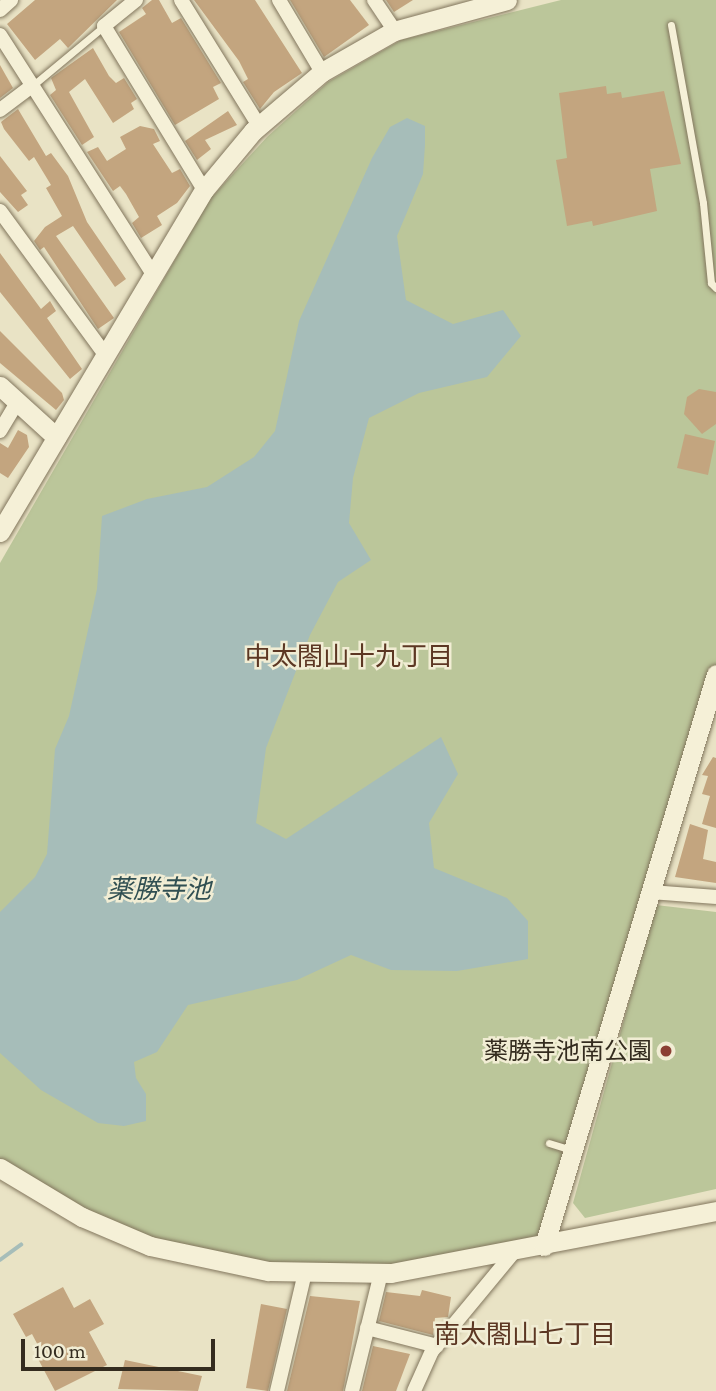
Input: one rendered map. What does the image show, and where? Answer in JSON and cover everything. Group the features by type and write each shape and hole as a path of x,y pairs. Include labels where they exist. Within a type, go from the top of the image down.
{"street":[{"path":"0,10 11,0"},
{"path":"136,0 104,26 204,190"},
{"path":"181,0 259,126"},
{"path":"279,0 323,72"},
{"path":"374,0 395,31"},
{"path":"0,532 204,190 259,126 323,72 395,31 464,4 507,0"},
{"path":"0,36 153,274"},
{"path":"0,110 32,86"},
{"path":"0,211 106,356"},
{"path":"0,386 56,437"},
{"path":"0,431 17,403"},
{"path":"544,1246 716,674"},
{"path":"651,892 716,897"},
{"path":"0,1168 82,1217 150,1246 243,1267 305,1273 381,1273 514,1252 716,1211"},
{"path":"414,1391 437,1346 514,1252"},
{"path":"277,1391 305,1273"},
{"path":"352,1391 381,1273"},
{"path":"368,1328 437,1346"}],"lane":[{"path":"671,25 703,203 711,283 716,288"},
{"path":"32,86 104,26"},
{"path":"549,1143 573,1150"}],"green space":[{"path":"561,0 716,0 716,675 545,1245 396,1272 213,1259 88,1216 0,1162 0,563 210,199 267,137 328,82 401,40"},
{"name":"薬勝寺池南公園","path":"656,905 716,912 716,1189 585,1218 573,1203"}],"water":[{"name":"薬勝寺池","path":"407,118 425,126 425,145 423,174 397,236 406,300 453,324 503,310 521,336 487,377 419,393 369,418 353,478 349,523 371,560 338,582 310,635 266,748 256,823 286,839 441,737 458,774 429,823 434,868 507,898 528,921 528,959 457,971 391,970 351,955 297,980 188,1005 157,1052 134,1062 136,1078 146,1094 146,1121 124,1126 98,1123 41,1090 0,1053 0,912 35,877 47,854 55,749 69,716 97,589 102,516 147,499 207,487 254,457 275,431 299,321 372,158 390,127"}],"building":[{"path":"35,0 117,0 68,48 60,39 35,60 7,24"},
{"path":"152,0 159,0 172,23 181,18 221,83 213,87 219,99 175,125 119,32 146,14 142,8"},
{"path":"194,0 255,0 302,73 274,92 260,109 243,82 248,79 239,61"},
{"path":"290,0 350,0 369,25 324,57"},
{"path":"386,0 413,0 394,12"},
{"path":"93,48 109,76 116,83 124,78 137,99 131,103 134,109 113,123 85,79 69,92 94,137 82,145 50,95 56,90 51,78"},
{"path":"0,65 13,88 0,98"},
{"path":"606,86 607,94 621,92 622,98 664,91 681,164 650,169 657,211 593,226 592,221 567,226 556,160 567,158 559,93"},
{"path":"18,109 46,156 51,153 68,176 87,222 126,279 115,287 73,226 56,236 114,318 98,329 44,247 40,250 34,241 45,227 62,216 46,188 51,185 34,157 29,161 1,122"},
{"path":"228,111 237,125 205,140 211,149 197,160 185,141"},
{"path":"140,126 154,129 160,141 153,144 172,173 180,169 190,186 177,203 157,216 162,225 141,238 132,223 139,217 126,194 120,186 113,191 87,152 98,147 107,161 126,149 120,137"},
{"path":"0,156 27,191 21,195 28,205 18,212 0,192"},
{"path":"0,253 41,309 50,301 56,311 47,318 82,369 70,379 0,292"},
{"path":"0,331 62,393 64,400 56,410 0,363"},
{"path":"699,389 716,392 716,424 702,434 684,414 687,397"},
{"path":"18,430 27,435 29,447 8,478 0,473 0,443 8,448"},
{"path":"685,434 715,441 708,475 677,468"},
{"path":"713,757 716,758 716,828 702,824 710,796 702,794 708,776 702,775"},
{"path":"690,824 708,830 703,859 716,862 716,883 675,877"},
{"path":"63,1287 74,1308 90,1299 104,1324 89,1332 107,1365 55,1391 36,1355 42,1353 32,1334 26,1337 13,1314"},
{"path":"422,1290 451,1297 448,1317 435,1318 433,1335 379,1321 386,1292 420,1296"},
{"path":"310,1296 360,1301 343,1391 287,1391"},
{"path":"261,1304 287,1309 268,1391 246,1388"},
{"path":"373,1346 410,1354 396,1391 362,1391"},
{"path":"125,1360 202,1376 198,1391 118,1389"}],"waterway":[{"path":"0,1260 21,1245"}],"place":[{"name":"薬勝寺池南公園","path":"666,1051"}],"district":[{"name":"中太閤山十九丁目","path":"349,657"},
{"name":"南太閤山七丁目","path":"525,1335"}]}
